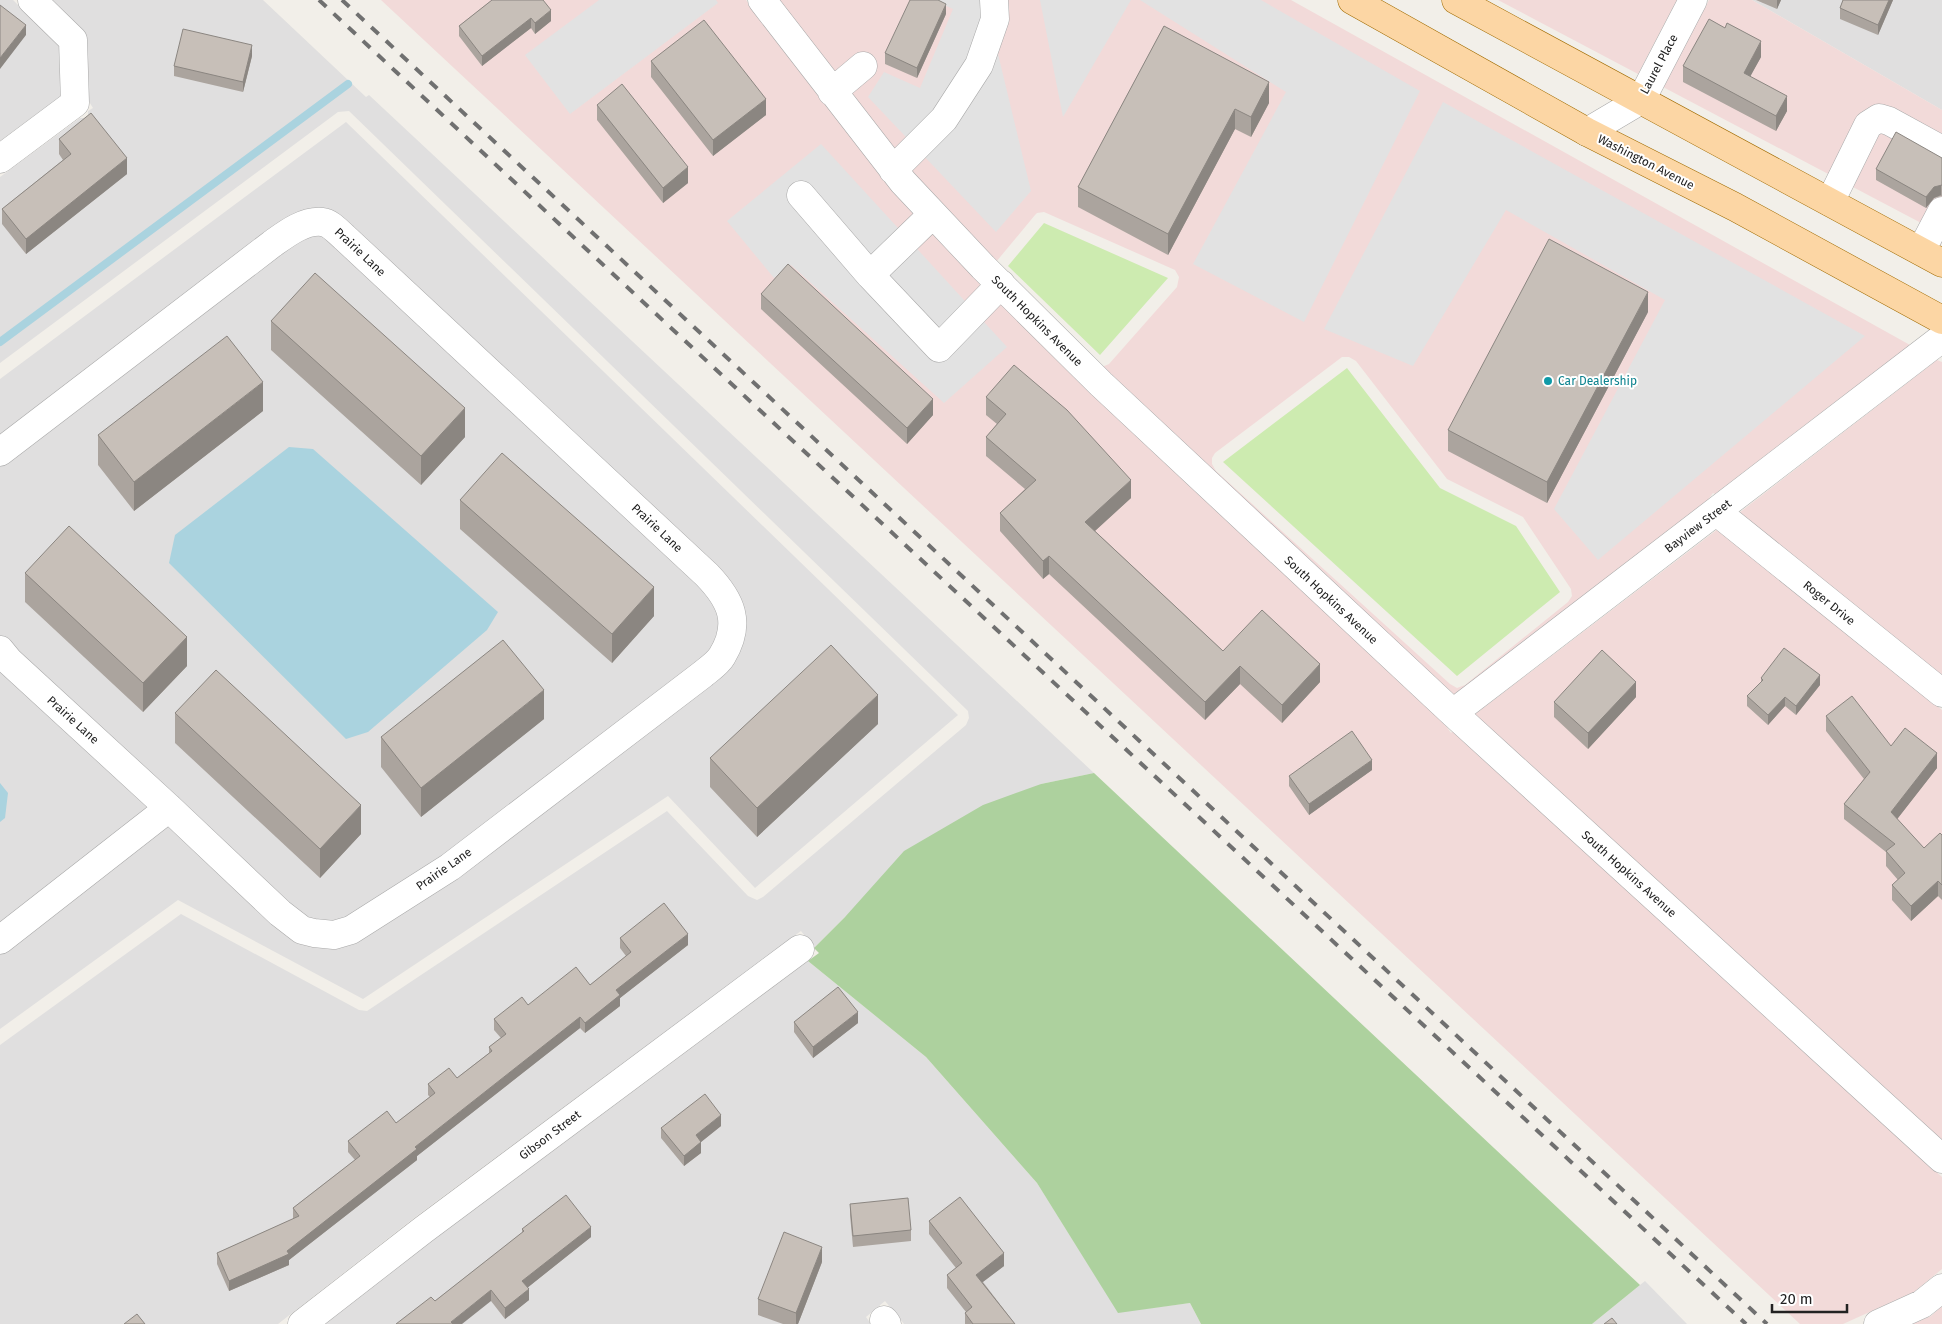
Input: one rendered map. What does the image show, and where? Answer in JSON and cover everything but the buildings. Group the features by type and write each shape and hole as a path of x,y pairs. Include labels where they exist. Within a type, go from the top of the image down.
{"main road":[{"name":"Washington Avenue","path":"1352,0 1588,132 1735,207 1942,320"},
{"path":"1456,0 1931,257"}],"street":[{"path":"0,159 75,104 72,40 32,0"},
{"name":"South Hopkins Avenue","path":"762,0 893,170 1001,284 1101,384 1453,714 1942,1159"},
{"path":"893,170 944,119 979,65 995,19 994,0"},
{"name":"Laurel Place","path":"1588,132 1641,100 1693,0"},
{"path":"832,92 863,66"},
{"path":"1830,202 1868,125 1879,118 1942,150"},
{"path":"801,195 870,275 939,348 1001,284"},
{"path":"1931,257 1942,211"},
{"path":"870,275 934,214"},
{"name":"Prairie Lane","path":"0,452 272,244 295,228 322,222 332,226 344,237 707,576 725,597 732,609 730,640 722,657 703,674 450,867 351,930 334,935 302,930 280,913 9,661 0,650"},
{"name":"Bayview Street","path":"1453,714 1942,338"},
{"name":"Roger Drive","path":"1717,512 1942,693"},
{"path":"0,940 169,808"},
{"name":"Gibson Street","path":"302,1324 423,1230 800,949"},
{"path":"1878,1324 1922,1304 1942,1288"}],"shaded area":[{"path":"0,0 13,0 59,45 61,96 0,141"},
{"path":"50,0 263,0 366,97 369,95 1094,773 1041,784 845,917 814,948 801,931 414,1218 278,1324 0,1324 0,1045 181,914 359,1010 367,1011 667,811 748,896 757,900 763,897 966,725 969,718 968,711 349,111 338,112 0,363 0,177 80,118 88,118 88,111 93,108 88,100"},
{"path":"381,0 746,0 893,190 1089,390 1443,722 1451,733 1453,731 1942,1177 1942,1269 1914,1292 1843,1324 1800,1324"},
{"path":"599,0 716,0 718,3 570,114 525,55"},
{"path":"778,0 1291,0 1910,345 1715,494 1713,493 1707,501 1452,696 1102,367 1109,364 1177,287 1179,277 1175,270 1044,212 1035,215 996,262 912,173","holes":["1342,357 1349,357 1356,361 1447,479 1523,517 1571,589 1572,596 1568,602 1465,685 1457,688 1450,684 1216,471 1212,464 1212,458 1215,453"]},
{"path":"933,0 985,0 1031,191 996,232 868,97 884,72 920,88 953,9"},
{"path":"1040,0 1131,0 1063,117"},
{"path":"1140,0 1261,0 1420,91 1304,322 1193,264 1286,92"},
{"path":"1498,0 1677,0 1638,74"},
{"path":"1709,0 1752,0 1942,110 1942,234 1663,87"},
{"path":"1752,0 1942,0 1942,110"},
{"path":"1443,102 1865,336 1598,560 1554,509 1665,300 1506,210 1413,366 1324,329"},
{"path":"346,122 958,715 755,888 668,796 363,999 178,900 0,1029 0,379"},
{"path":"821,144 1007,347 944,403 791,265 774,278 727,221"},
{"path":"1937,360 1942,362 1942,677 1739,513"},
{"path":"1718,529 1942,710 1942,1142 1474,715"},
{"path":"808,961 926,1057 1037,1183 1118,1312 1190,1303 1201,1324 904,1324 885,1301 866,1317 871,1324 325,1324 432,1241"},
{"path":"1645,1281 1687,1324 1592,1324 1640,1285"},
{"path":"1942,1306 1942,1324 1912,1324 1931,1316"}],"green space":[{"path":"1044,223 1168,278 1100,355 1008,266"},
{"path":"1347,368 1440,488 1516,526 1560,592 1457,676 1223,462"},
{"path":"1094,773 1640,1285 1592,1324 1201,1324 1190,1303 1118,1313 1037,1183 926,1057 808,961 819,953 814,948 845,917 904,851 983,805 1041,784"}],"water":[{"path":"289,447 313,449 498,612 487,630 368,732 346,739 169,563 175,535"},
{"path":"0,783 8,793 5,818 0,822"}],"waterway":[{"path":"0,342 348,84"}],"railway":[{"path":"319,0 1746,1324"},
{"path":"342,0 1767,1324"}],"place":[{"name":"Car Dealership","path":"1548,381"}]}
